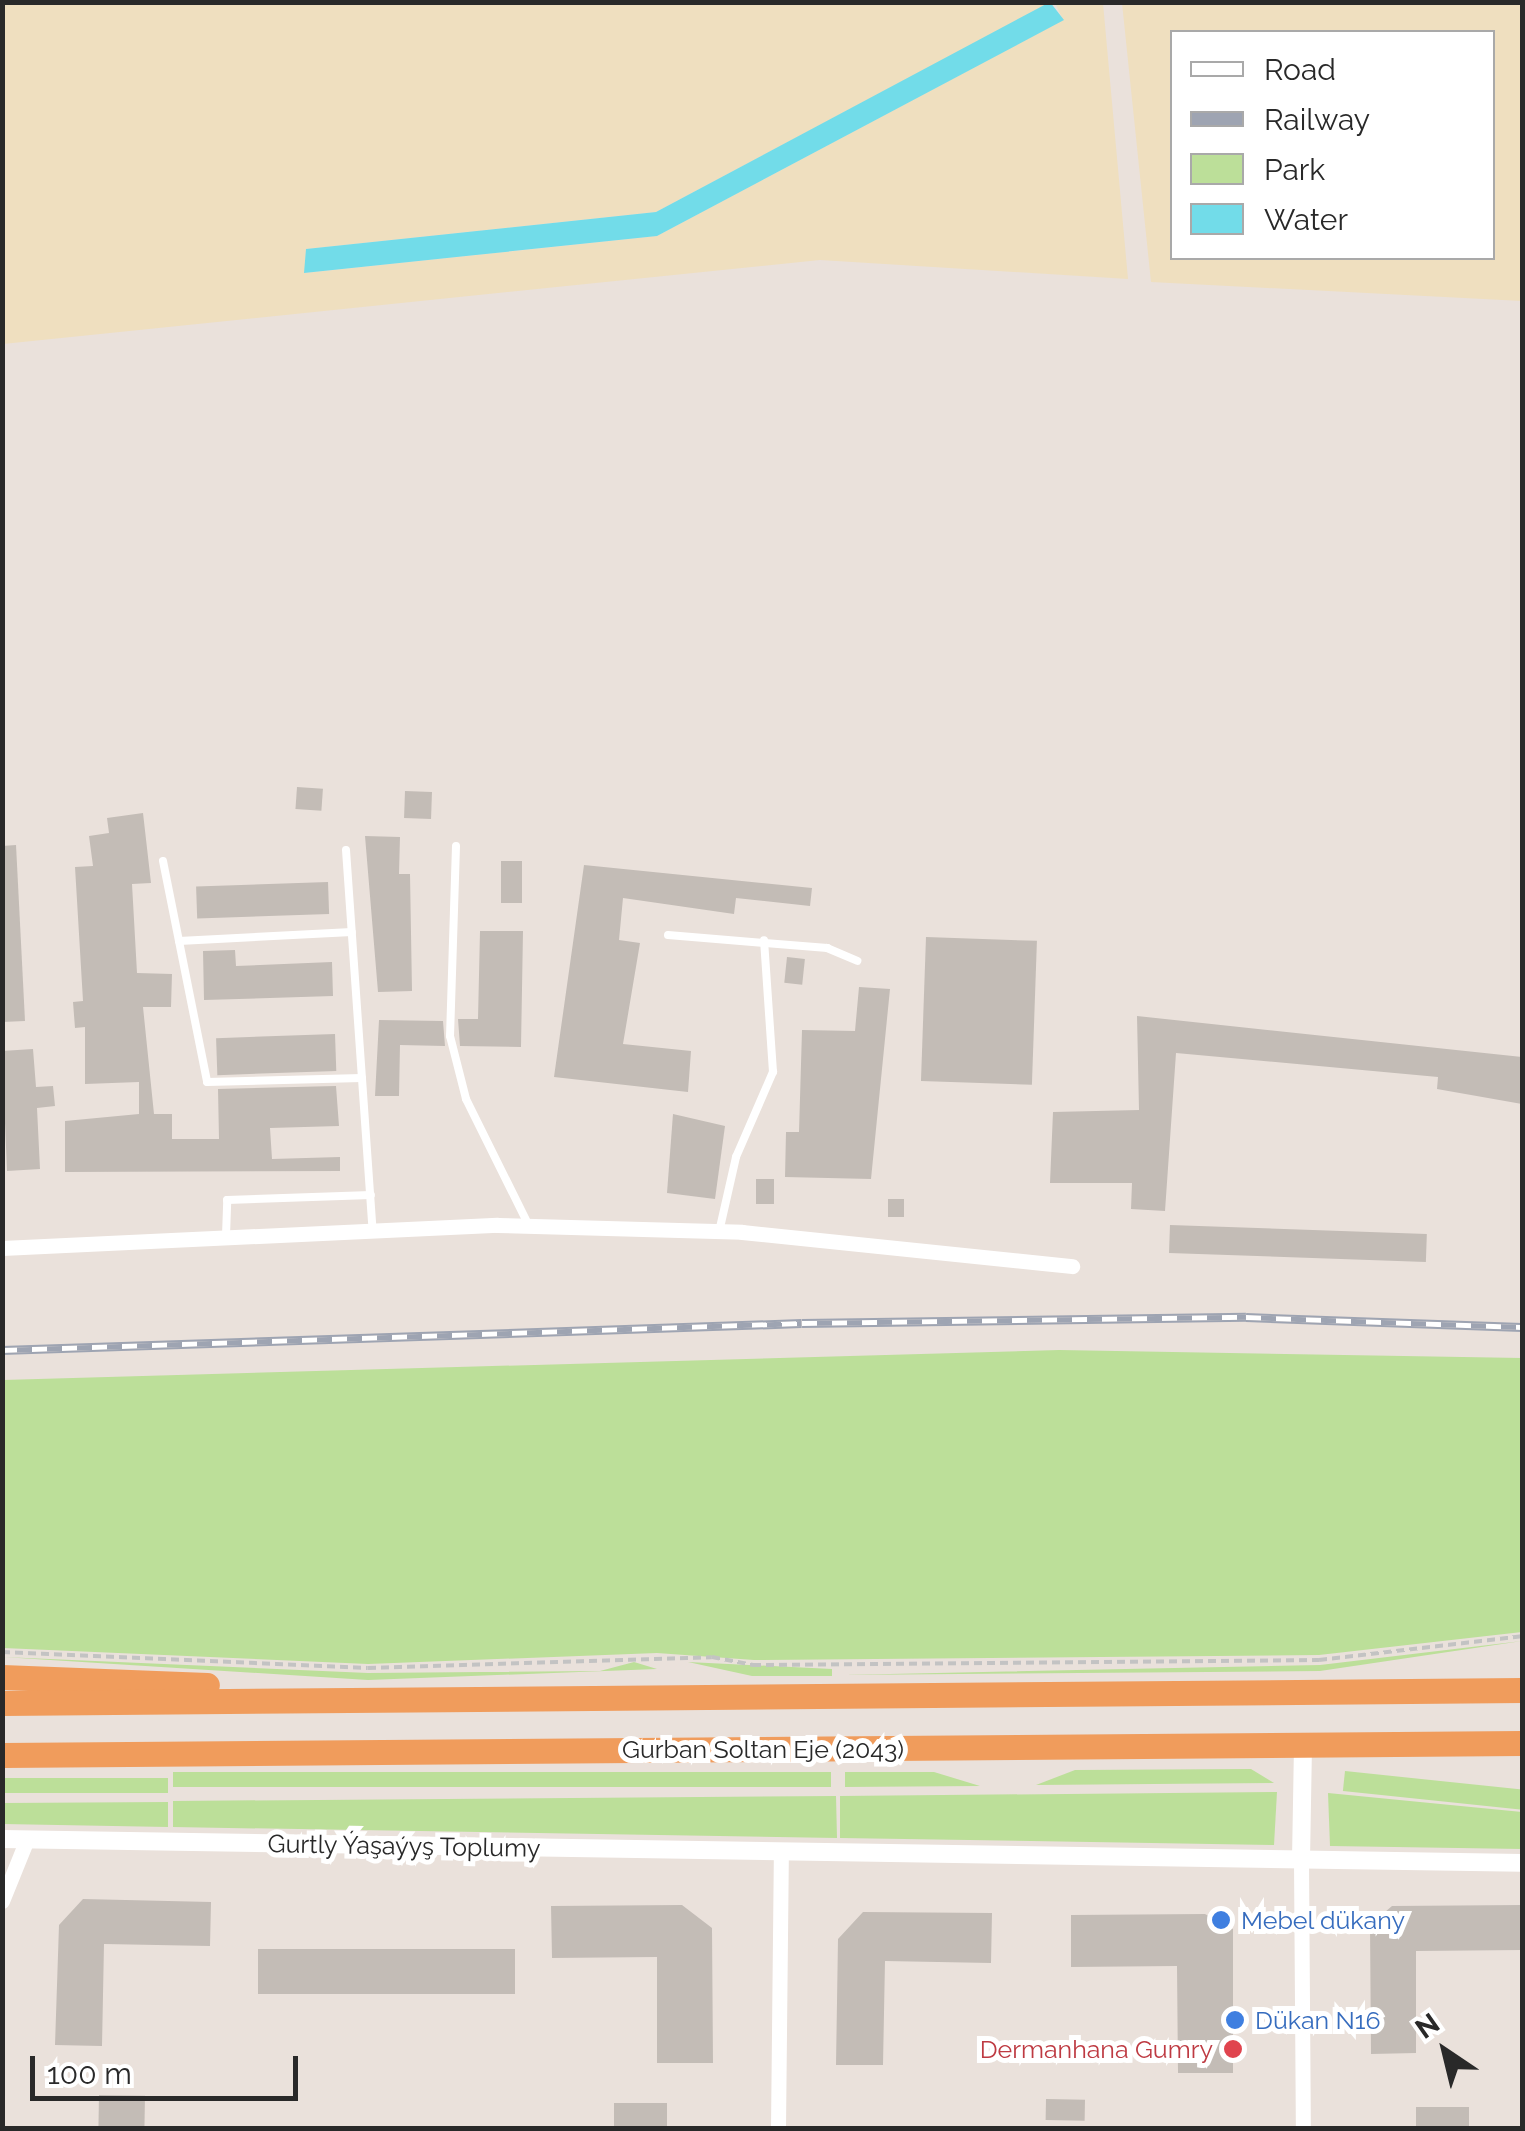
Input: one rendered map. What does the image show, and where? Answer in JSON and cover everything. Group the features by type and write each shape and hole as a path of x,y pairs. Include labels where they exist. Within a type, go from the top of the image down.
{"highway":[{"path":"2,1676 229,1686 306,1700"},
{"name":"Gurban Soltan Eje (2043)","path":"2,1703 1522,1690"},
{"name":"Gurban Soltan Eje (2043)","path":"2,1755 1522,1743"}],"street":[{"path":"2,1248 529,1226 719,1232 1072,1266"},
{"path":"1303,1745 1303,2128"},
{"path":"2,1901 27,1838"},
{"name":"Gurtly Ýaşaýyş Toplumy","path":"2,1839 1522,1864"},
{"path":"778,2128 782,1851"}],"lane":[{"path":"456,846 450,1036 466,1099 529,1226"},
{"path":"346,850 374,1232"},
{"path":"163,861 208,1082 362,1078"},
{"path":"179,941 352,932"},
{"path":"668,935 764,940 857,961"},
{"path":"719,1232 736,1157 772,1084 764,940"},
{"path":"226,1240 227,1200 371,1195"}],"path":[{"path":"2,1652 368,1668 692,1657 753,1665 1280,1661 1522,1636"}],"green space":[{"path":"1059,1350 1522,1358 1522,1632 1319,1655 754,1660 657,1653 368,1664 3,1648 3,1380"},
{"path":"1522,1641 1320,1671 843,1675 1320,1665"},
{"path":"3,1657 368,1673 600,1671 634,1662 657,1669 368,1680"},
{"path":"688,1662 832,1669 832,1676 752,1676"},
{"path":"1251,1769 1274,1783 1036,1785 1075,1770"},
{"path":"1345,1771 1522,1790 1520,1809 1343,1791"},
{"path":"173,1772 831,1772 831,1787 173,1787"},
{"path":"845,1772 934,1772 980,1786 845,1787"},
{"path":"3,1778 168,1778 168,1793 3,1793"},
{"path":"1277,1792 1274,1845 840,1838 840,1796"},
{"path":"1328,1793 1522,1812 1522,1849 1330,1846"},
{"path":"836,1796 837,1838 173,1827 173,1801"},
{"path":"168,1802 168,1827 3,1824 3,1803"}],"sand":[{"path":"2,3 1050,3 656,212 306,249 305,273 657,236 1063,20 1055,3 1103,3 1128,279 820,260 3,344"},
{"path":"1122,3 1522,3 1522,301 1151,282"}],"water":[{"path":"1050,2 1064,20 657,236 304,273 306,249 656,212"}],"building":[{"path":"297,787 323,789 321,811 295,809"},
{"path":"405,791 432,792 431,819 404,818"},
{"path":"143,813 151,883 132,884 137,973 172,974 171,1007 143,1007 154,1114 172,1114 172,1139 219,1139 218,1089 336,1086 339,1126 270,1128 272,1159 340,1157 340,1171 65,1172 65,1121 139,1114 139,1082 85,1084 85,1027 75,1028 73,1002 83,1001 75,867 93,866 89,836 109,833 107,818"},
{"path":"365,836 400,837 399,874 410,874 412,991 378,992"},
{"path":"16,845 25,1021 2,1022 2,846"},
{"path":"501,861 522,861 522,903 501,903"},
{"path":"584,865 812,888 810,906 736,898 734,914 623,898 619,940 640,943 623,1044 691,1051 688,1092 554,1077"},
{"path":"328,882 329,914 197,919 196,887"},
{"path":"480,931 523,931 521,1047 460,1046 458,1019 478,1019"},
{"path":"926,937 1037,941 1032,1085 921,1081"},
{"path":"235,950 236,966 332,962 333,996 204,1000 203,951"},
{"path":"787,957 805,959 802,985 784,983"},
{"path":"859,987 890,989 871,1179 785,1177 786,1132 799,1132 802,1030 855,1031"},
{"path":"1137,1016 1522,1057 1522,1104 1437,1089 1438,1077 1176,1053 1165,1211 1131,1209 1132,1183 1050,1183 1053,1112 1139,1110"},
{"path":"379,1020 443,1021 445,1046 400,1045 399,1096 375,1096"},
{"path":"335,1034 336,1071 217,1075 216,1038"},
{"path":"33,1049 36,1087 53,1086 55,1106 37,1108 40,1169 7,1171 2,1051"},
{"path":"673,1114 725,1126 715,1199 667,1193"},
{"path":"756,1179 774,1179 774,1204 756,1204"},
{"path":"888,1199 904,1199 904,1217 888,1217"},
{"path":"1170,1225 1427,1234 1426,1262 1169,1253"},
{"path":"83,1899 211,1902 210,1946 104,1944 102,2046 55,2045 59,1925"},
{"path":"682,1905 712,1928 713,2063 657,2063 657,1957 552,1958 551,1906"},
{"path":"1522,1905 1522,1950 1416,1951 1416,2053 1371,2054 1370,1925 1392,1906"},
{"path":"863,1912 992,1913 991,1963 885,1961 883,2065 836,2065 838,1939"},
{"path":"1205,1914 1233,1929 1233,2073 1178,2073 1177,1966 1071,1967 1071,1915"},
{"path":"258,1949 515,1949 515,1994 258,1994"},
{"path":"99,2095 145,2096 144,2128 98,2128"},
{"path":"1046,2099 1085,2100 1085,2121 1046,2120"},
{"path":"614,2103 667,2103 667,2128 614,2128"},
{"path":"1416,2107 1469,2107 1469,2128 1416,2128"}],"railway":[{"path":"2,1350 802,1323 1246,1317 1522,1327"}],"place":[{"name":"Mebel dükany","path":"1221,1920"},
{"name":"Dükan N16","path":"1235,2020"},
{"name":"Dermanhana Gumry","path":"1233,2049"}]}
